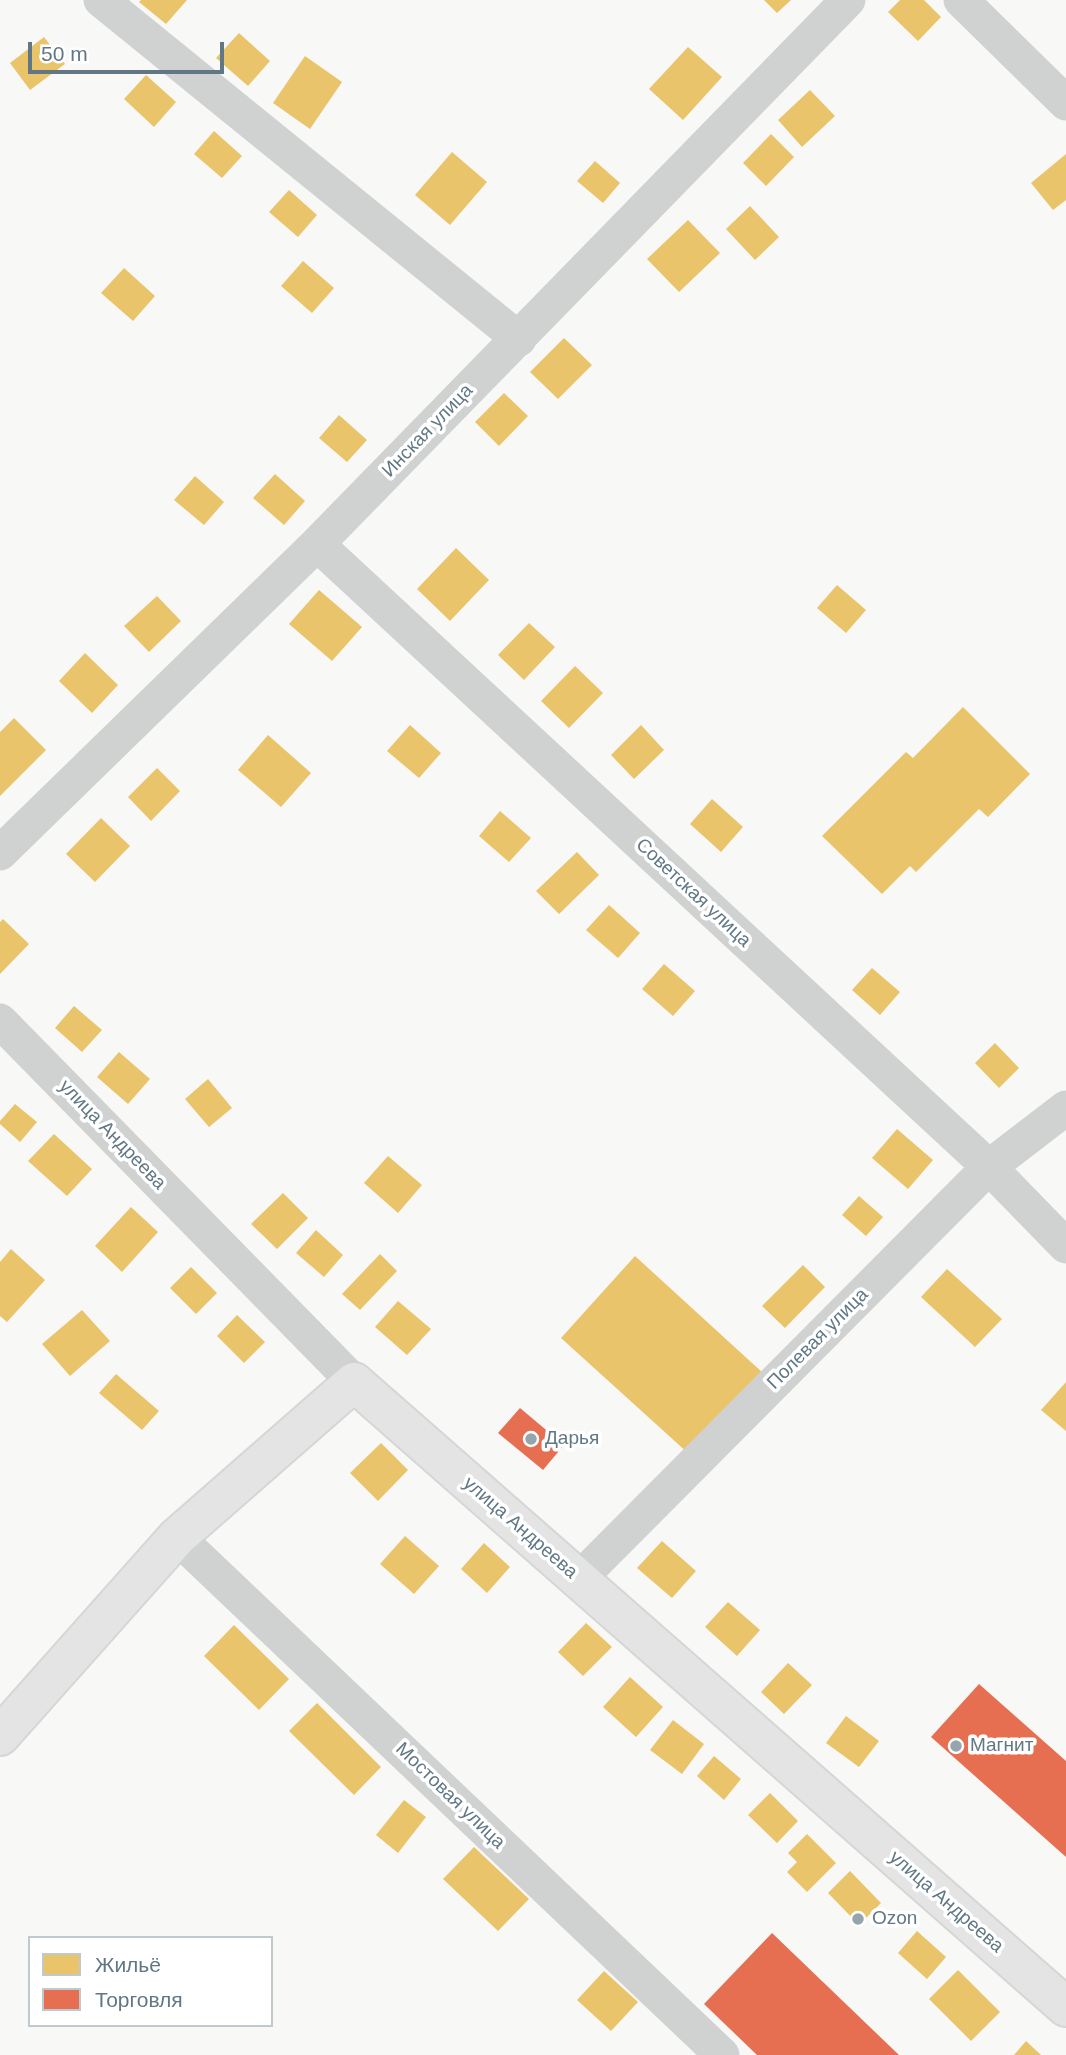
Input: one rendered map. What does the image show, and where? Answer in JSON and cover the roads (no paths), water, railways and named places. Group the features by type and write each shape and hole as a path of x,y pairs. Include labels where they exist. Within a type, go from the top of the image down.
{"main road":[{"path":"0,1735 177,1537 354,1382"},
{"name":"улица Андреева","path":"354,1382 1066,2007"}],"street":[{"path":"101,0 519,339"},
{"name":"Инская улица","path":"0,853 317,544 848,0"},
{"path":"961,0 1066,103"},
{"name":"Советская улица","path":"317,544 989,1167 1066,1246"},
{"name":"улица Андреева","path":"0,1021 354,1382"},
{"name":"Полевая улица","path":"579,1579 989,1167 1066,1108"},
{"name":"Мостовая улица","path":"177,1537 722,2055"}],"place":[{"name":"Дарья","path":"531,1439"},
{"name":"Магнит","path":"956,1746"},
{"name":"Ozon","path":"858,1919"}]}
